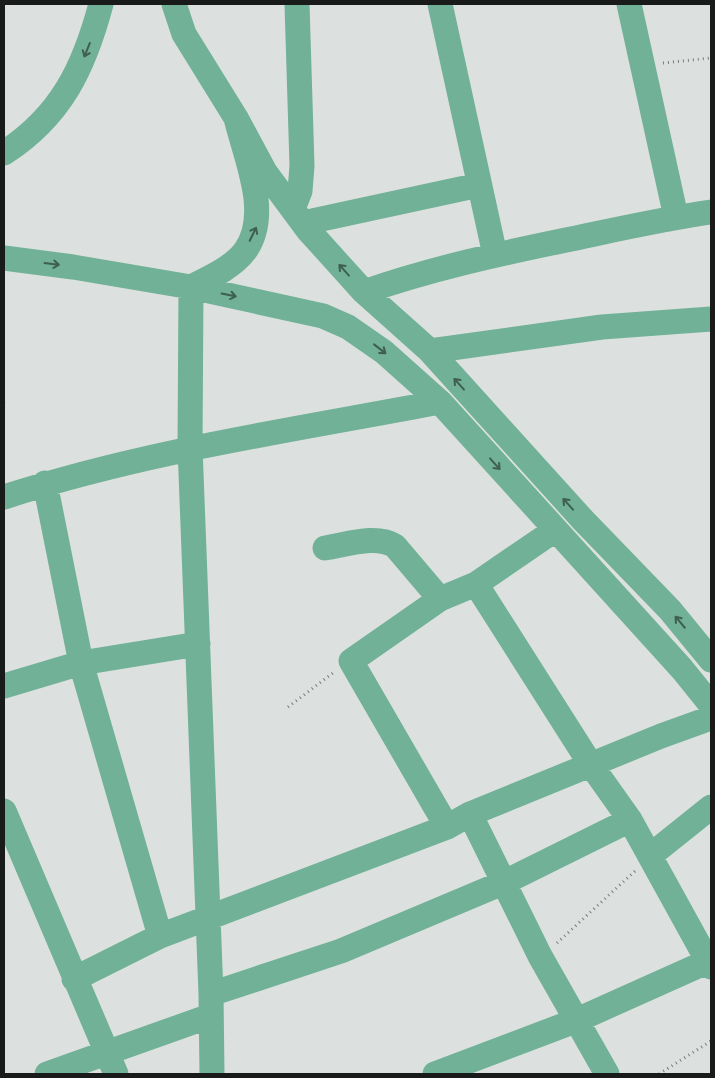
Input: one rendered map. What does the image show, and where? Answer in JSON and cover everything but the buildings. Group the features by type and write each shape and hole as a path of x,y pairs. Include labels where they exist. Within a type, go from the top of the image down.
{"street":[{"path":"4,153 29,135 66,93 77,74 90,44 101,4"},
{"path":"174,4 184,34 236,118 265,172 298,216 364,292 430,351 583,520 670,610 711,660"},
{"path":"297,4 302,166 298,216"},
{"path":"440,4 494,255"},
{"path":"629,4 676,217"},
{"path":"191,287 216,274 245,251 257,226 257,198 236,118"},
{"path":"298,216 479,185"},
{"path":"364,292 407,277 494,255 676,217 711,212"},
{"path":"4,258 73,267 191,287 323,316 348,327 384,352 440,402 682,669 711,705"},
{"path":"191,287 190,447 208,917 212,1074"},
{"path":"430,351 602,327 711,319"},
{"path":"4,497 45,484 190,447 318,426 440,402"},
{"path":"45,484 81,663 160,936"},
{"path":"447,827 351,661 440,599 476,584 555,530"},
{"path":"325,548 374,541 389,542 395,546 440,599"},
{"path":"442,1073 575,1021 710,962 630,820 591,765 476,584"},
{"path":"4,686 81,663 198,644"},
{"path":"74,979 160,936 447,827 470,814 711,718"},
{"path":"651,856 711,807"},
{"path":"4,811 111,1063"},
{"path":"470,814 540,956 575,1021 607,1074"},
{"path":"47,1074 111,1063 211,1005 505,882 630,820"}],"path":[{"path":"643,66 711,58"},
{"path":"288,707 351,661"},
{"path":"540,956 598,907 651,856"},
{"path":"659,1074 711,1041"}]}
